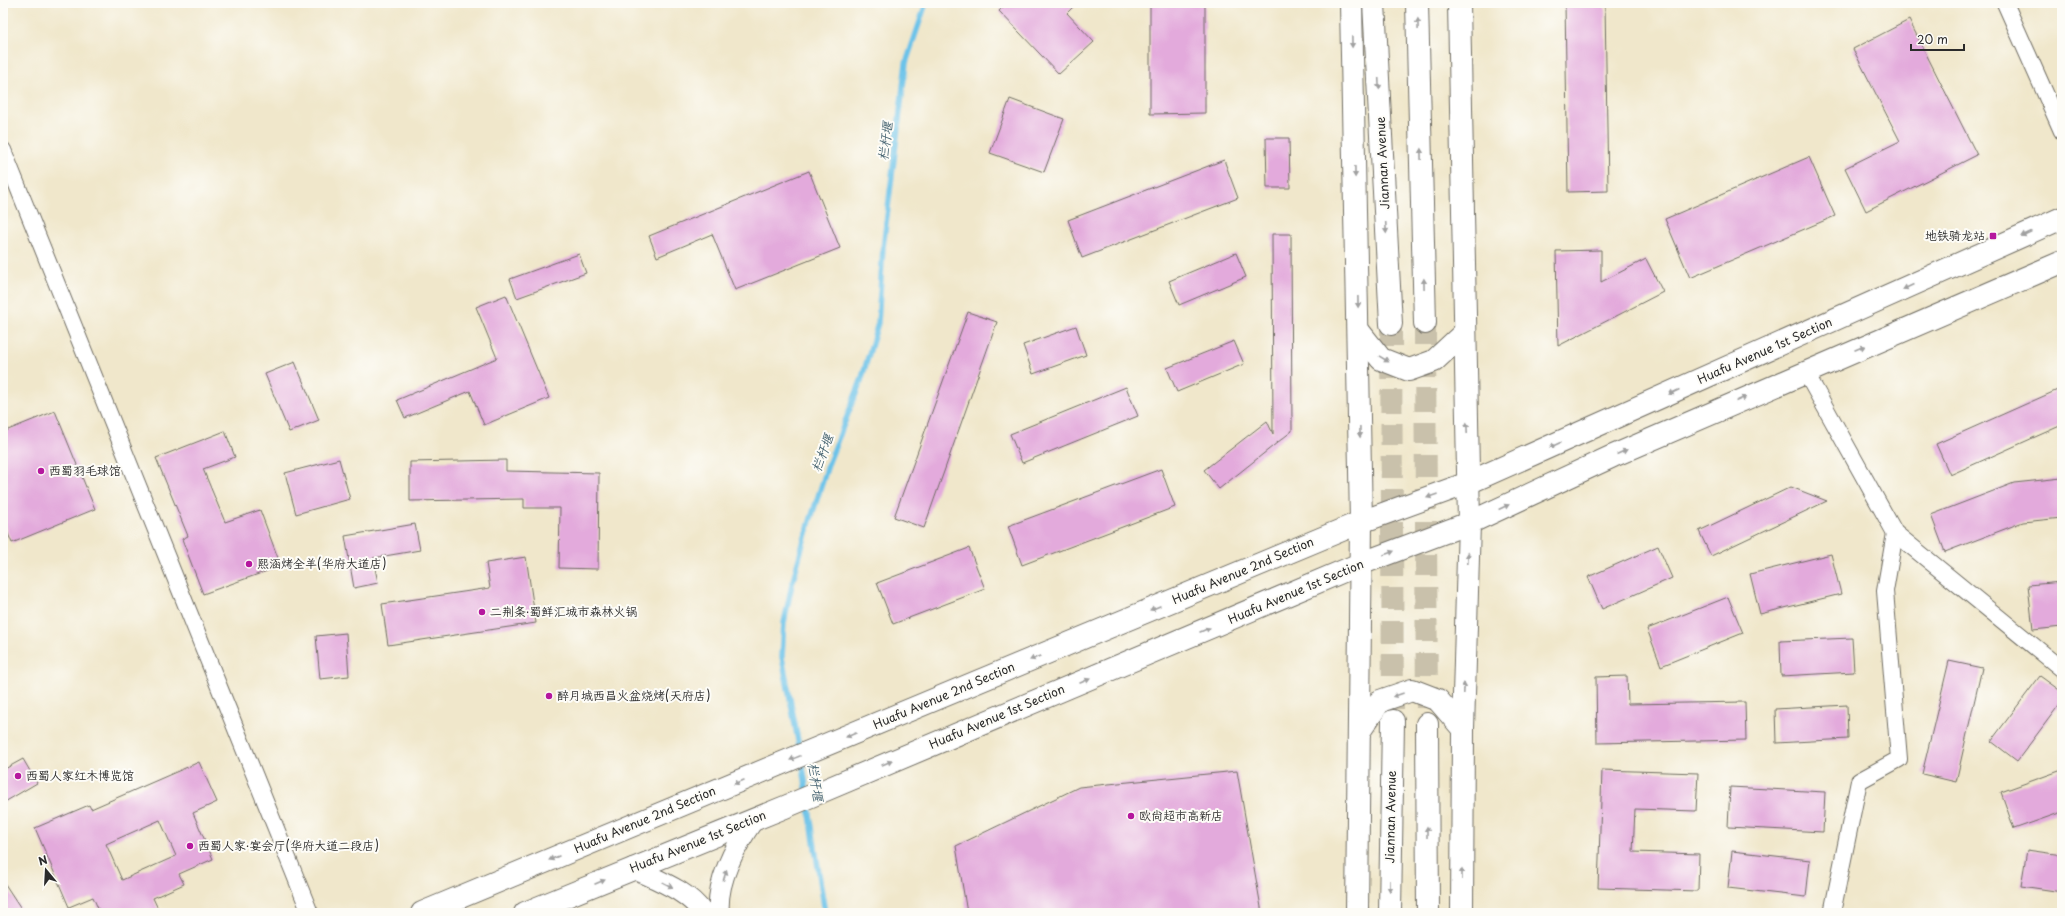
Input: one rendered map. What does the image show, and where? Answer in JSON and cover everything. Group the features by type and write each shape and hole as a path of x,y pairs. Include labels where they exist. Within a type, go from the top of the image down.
{"main road":[{"path":"1351,3 1361,522 1357,913"},
{"name":"Jiannan Avenue","path":"1374,3 1392,324"},
{"path":"1417,3 1425,323"},
{"path":"1459,3 1464,333 1469,524 1463,729 1462,913"},
{"name":"Huafu Avenue 1st Section","path":"1468,483 2062,218"},
{"name":"Huafu Avenue 1st Section","path":"525,913 785,807 825,788 1152,653 1360,564 1469,524 1613,456 1805,371 2062,262"},
{"path":"1358,330 1381,359 1409,370 1434,361 1464,333"},
{"name":"Huafu Avenue 2nd Section","path":"422,913 1361,522 1468,483"},
{"path":"1359,732 1380,701 1412,690 1438,700 1463,729"},
{"name":"Jiannan Avenue","path":"1390,913 1393,722"},
{"path":"1427,724 1428,913"}],"street":[{"path":"2005,3 2062,131"},
{"path":"3,150 310,913"},
{"path":"1805,371 1896,533 2062,669"},
{"path":"1832,913 1859,781 1899,759 1885,591 1896,533"},
{"path":"719,913 718,902 726,872 743,835 754,819"},
{"path":"633,868 680,892 698,906 703,913"}],"building":[{"path":"1007,3 1077,3 1067,13 1094,42 1059,74 999,11"},
{"path":"1150,3 1205,3 1205,113 1150,114"},
{"path":"1565,3 1605,3 1608,191 1568,192"},
{"path":"1909,20 1977,155 1866,211 1845,168 1900,141 1853,49"},
{"path":"1010,99 1064,119 1044,172 990,153"},
{"path":"1266,138 1289,138 1290,188 1267,188"},
{"path":"1809,157 1835,216 1690,278 1665,219"},
{"path":"1224,160 1238,198 1082,258 1068,220"},
{"path":"809,171 840,248 735,290 712,234 657,257 649,236"},
{"path":"1272,234 1291,234 1292,431 1219,489 1204,470 1267,421 1273,434"},
{"path":"1601,250 1601,282 1646,259 1663,292 1558,346 1556,251"},
{"path":"1236,253 1246,277 1179,305 1169,281"},
{"path":"579,254 586,273 517,298 510,279"},
{"path":"506,295 549,398 484,425 470,391 405,418 397,400 497,358 476,307"},
{"path":"968,312 997,322 924,528 894,517"},
{"path":"1076,326 1086,355 1033,374 1023,345"},
{"path":"1234,341 1244,364 1177,392 1167,368"},
{"path":"295,362 319,420 289,432 265,374"},
{"path":"1126,387 1138,416 1022,463 1010,434"},
{"path":"2062,388 2062,425 1950,475 1936,444"},
{"name":"西蜀羽毛球馆","path":"55,411 95,509 12,543 3,522 3,432"},
{"path":"225,431 235,457 203,469 225,522 260,510 281,566 203,594 182,539 188,536 156,458"},
{"path":"339,459 350,499 296,514 285,473"},
{"path":"506,460 506,471 599,473 598,569 559,568 560,508 524,508 524,499 410,501 410,462"},
{"path":"1161,469 1175,507 1022,565 1008,526"},
{"path":"2062,478 2062,518 2023,522 1945,552 1931,515 2014,483"},
{"path":"1791,487 1827,501 1711,556 1699,531"},
{"path":"415,524 420,550 373,558 378,583 354,588 345,536"},
{"path":"1658,546 1672,578 1602,609 1588,577"},
{"path":"969,548 985,589 893,624 877,583"},
{"path":"1831,554 1841,594 1760,614 1750,574"},
{"path":"526,557 536,623 388,645 382,604 490,588 486,563"},
{"path":"2062,582 2062,627 2033,630 2028,585"},
{"path":"1728,597 1743,633 1661,666 1647,629"},
{"path":"346,633 349,676 320,679 316,636"},
{"path":"1852,638 1854,672 1781,676 1780,641"},
{"path":"1949,661 1982,668 1956,782 1922,774"},
{"path":"1627,676 1628,704 1745,702 1746,740 1597,743 1596,677"},
{"path":"2040,676 2062,692 2062,701 2017,761 1991,741"},
{"path":"1847,705 1848,739 1776,743 1775,709"},
{"name":"西蜀人家红木博览馆","path":"23,759 37,783 3,803 3,770"},
{"path":"199,762 217,802 193,813 213,859 179,874 184,884 153,898 160,913 100,913 93,897 69,907 35,828 89,805 91,809","holes":["160,820 176,856 122,880 106,844"]},
{"path":"1602,770 1698,773 1696,811 1635,809 1633,852 1699,854 1698,891 1598,888"},
{"path":"2062,770 2062,812 2014,829 2001,792"},
{"name":"欧尚超市高新店","path":"1237,771 1262,913 967,913 956,846 1079,787"},
{"path":"1730,787 1825,792 1823,832 1728,827"},
{"path":"2027,850 2062,855 2062,892 2021,886"},
{"path":"1732,851 1810,860 1806,897 1728,888"},
{"path":"3,881 24,913 3,913"}],"waterway":[{"name":"栏杆堰","path":"800,751 782,657 784,623 792,584 804,540 829,462 861,381 878,323 883,248 906,63 926,3"},
{"name":"栏杆堰","path":"802,760 807,793"},
{"name":"栏杆堰","path":"808,801 825,913"}],"tunnel":[{"path":"1425,323 1427,724"},
{"path":"1391,324 1393,721"}],"place":[{"name":"地铁骑龙站","path":"1993,236"},
{"name":"西蜀羽毛球馆","path":"41,471"},
{"name":"熙涵烤全羊(华府大道店)","path":"249,564"},
{"name":"二荆条·蜀鲜汇城市森林火锅","path":"482,612"},
{"name":"醉月城西昌火盆烧烤(天府店)","path":"549,696"},
{"name":"西蜀人家红木博览馆","path":"18,776"},
{"name":"欧尚超市高新店","path":"1131,816"},
{"name":"西蜀人家·宴会厅(华府大道二段店)","path":"190,846"}]}
